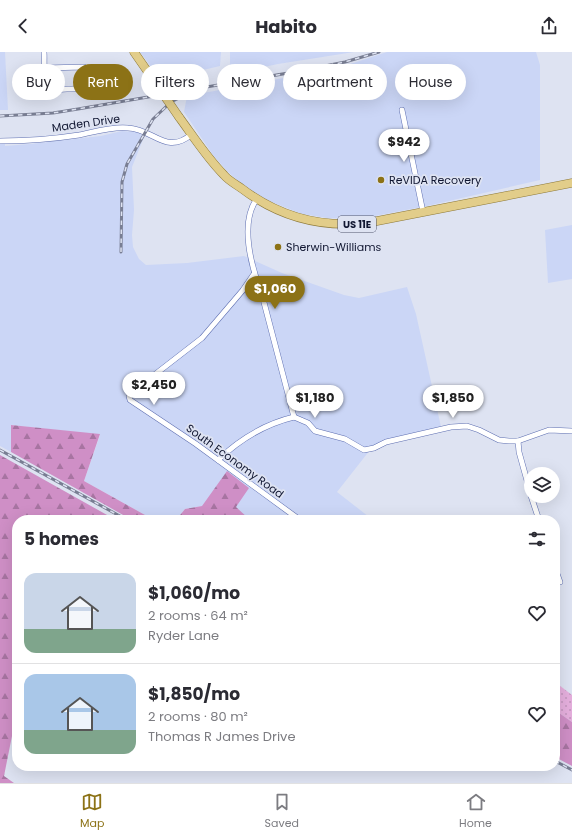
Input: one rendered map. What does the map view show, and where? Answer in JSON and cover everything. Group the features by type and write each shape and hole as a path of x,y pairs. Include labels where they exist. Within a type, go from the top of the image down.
{"main road":[{"name":"US 11E","path":"134,52 179,117 224,175 256,200 295,217 329,224 358,224 572,183"}],"street":[{"path":"44,52 45,64"},
{"path":"84,67 91,74 92,85 86,88 54,90 47,83 45,68 84,67"},
{"path":"402,110 423,212"},
{"name":"Maden Drive","path":"0,141 55,139 126,127 141,129 163,143 180,142 192,134"},
{"path":"256,200 249,216 248,231 254,274 261,291 294,417"},
{"name":"South Economy Road","path":"254,274 243,290 202,338 129,396 130,400 218,460 293,515"},
{"path":"218,460 247,437 263,428 294,417 308,423 315,431 345,438 364,450 374,448 386,442 451,427 466,426 479,430 499,440 518,441 549,430 572,431"},
{"path":"518,441 519,452 524,470"},
{"path":"533,503 537,515"}],"shaded area":[{"path":"0,52 5,52 8,110 0,110"},
{"path":"140,52 221,52 220,64 217,64 217,67 209,69 209,64 149,64"},
{"path":"230,52 354,52 275,65 230,64"},
{"path":"387,52 536,52 540,65 540,180 427,206 359,219 327,218 302,214 264,199 246,188 228,172 213,155 184,112 186,100 209,100 209,92 217,90 217,100 275,100 275,80 283,78 283,100 387,100 387,64 350,64"},
{"path":"122,131 137,132 144,137 132,167 134,210 132,235 133,247 139,259 146,265 187,263 244,256 282,273 344,295 359,298 407,287 416,314 441,427 388,441 370,450 337,492 367,515 244,515 236,507 202,506 185,509 180,515 145,515 84,481 100,435 11,425 11,452 0,446 0,141 5,141 5,146 101,136"},
{"path":"572,225 572,279 548,283 545,230"},
{"path":"560,686 572,695 572,722 560,714"}],"green space":[{"path":"11,425 100,434 84,481 145,515 123,515 11,452"},
{"path":"0,455 107,515 12,515 12,736 4,776 14,783 0,783"},
{"path":"227,471 249,488 236,507 245,515 180,515 185,509 202,506"},
{"path":"560,714 572,722 572,766 560,760"}],"railway":[{"path":"0,116 53,113 78,109 300,71 345,62 379,52"},
{"path":"121,252 122,182 127,164 153,119 175,100"},
{"path":"0,450 118,515"},
{"path":"560,764 572,770"}],"place":[{"name":"ReVIDA Recovery","path":"381,180"},
{"name":"Sherwin-Williams","path":"278,247"}]}
